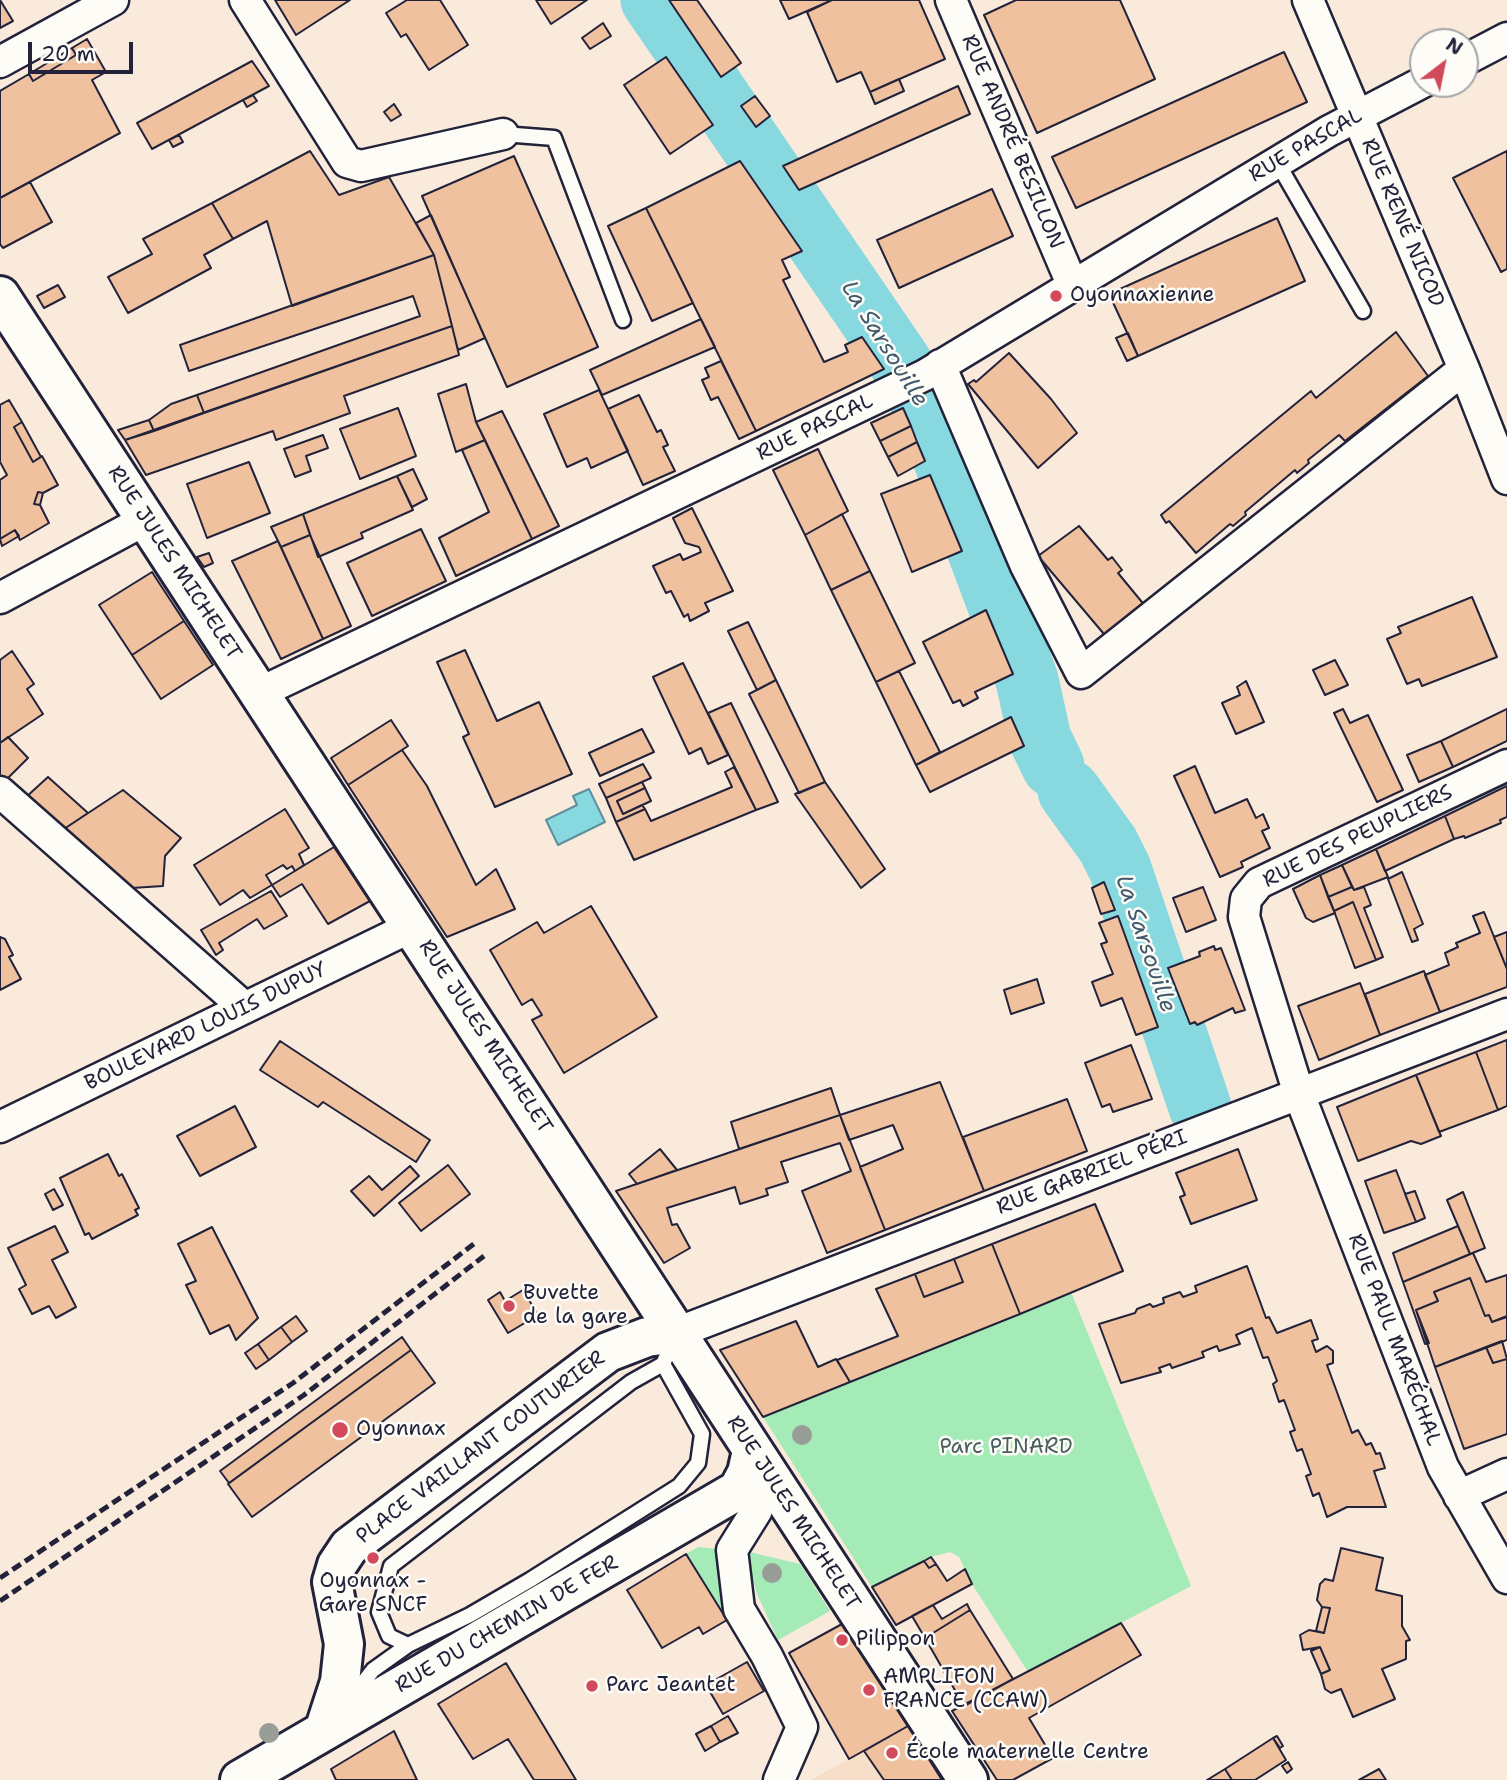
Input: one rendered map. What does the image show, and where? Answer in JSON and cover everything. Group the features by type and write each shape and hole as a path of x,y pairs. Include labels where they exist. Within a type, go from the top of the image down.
{"main road":[{"name":"RUE JULES MICHELET","path":"0,296 413,926 670,1349 752,1451 968,1780"},
{"name":"PLACE VAILLANT COUTURIER","path":"324,1731 340,1682 344,1644 332,1582 337,1565 349,1547 608,1352 647,1337 670,1349"},
{"path":"738,1490 747,1473 752,1451"},
{"name":"RUE DU CHEMIN DE FER","path":"240,1780 738,1490"}],"street":[{"path":"0,62 113,0"},
{"path":"245,0 347,162 361,166 503,134"},
{"name":"RUE ANDRÉ BESILLON","path":"951,0 1072,284"},
{"name":"RUE RENÉ NICOD","path":"1308,0 1507,477"},
{"path":"1479,53 1507,38"},
{"name":"RUE PASCAL","path":"259,693 933,370 1277,162 1357,115 1409,89"},
{"path":"933,370 1081,673 1464,369"},
{"path":"0,598 145,520"},
{"name":"RUE DES PEUPLIERS","path":"1299,1094 1244,917 1246,899 1259,883 1507,765"},
{"path":"0,792 244,1007"},
{"name":"BOULEVARD LOUIS DUPUY","path":"0,1127 413,926"},
{"name":"RUE GABRIEL PÉRI","path":"670,1349 1299,1094 1507,1014"},
{"name":"RUE PAUL MARÉCHAL","path":"1299,1094 1443,1467 1507,1578"},
{"path":"1460,1496 1507,1474"},
{"path":"738,1490 757,1510 732,1550 739,1609 767,1656 802,1727 779,1780"}],"lane":[{"path":"503,134 554,138 623,320"},
{"path":"1277,162 1363,312"},
{"path":"324,1731 373,1670 408,1645 470,1615 530,1580 679,1486 698,1463 702,1434 670,1349 631,1382 391,1566 379,1612 389,1636 408,1645"},
{"path":"391,1693 408,1645"}],"shaded area":[{"name":"École maternelle Centre","path":"908,1726 942,1780 811,1780"}],"green space":[{"name":"Parc PINARD","path":"1071,1292 1191,1586 1028,1672 972,1584 959,1557 950,1552 930,1557 872,1587 763,1417"},
{"path":"698,1547 720,1549 727,1620 686,1554"},
{"path":"745,1551 800,1564 830,1611 778,1640 757,1594"}],"water":[{"path":"589,789 605,822 558,845 546,820 577,805 573,796"}],"building":[{"path":"0,0 13,21 0,28"},
{"path":"275,0 350,0 296,35"},
{"path":"407,0 440,0 468,45 429,70 406,34 401,37 386,13"},
{"path":"536,0 587,0 551,24"},
{"path":"669,0 697,0 741,63 721,77"},
{"path":"780,0 832,0 789,19"},
{"path":"832,0 919,0 945,59 870,92 861,72 837,82 807,12"},
{"path":"1016,0 1120,0 1155,79 1037,133 984,15"},
{"path":"603,23 611,36 590,49 582,38"},
{"path":"87,39 106,72 92,80 120,133 0,198 0,91 29,74 33,81 76,55 72,48"},
{"path":"72,48 76,55 33,81 29,74"},
{"path":"1284,52 1307,102 1076,208 1052,157"},
{"path":"666,57 713,125 670,154 624,85"},
{"path":"252,61 269,86 152,149 137,123"},
{"path":"899,79 904,91 875,104 870,92"},
{"path":"958,86 970,114 799,190 783,166"},
{"path":"253,95 257,101 247,107 243,100"},
{"path":"755,96 770,116 756,127 741,106"},
{"path":"394,104 401,115 391,121 384,112"},
{"path":"179,135 183,142 173,147 169,140"},
{"path":"310,151 339,195 389,177 434,255 292,306 267,221 233,239 212,203"},
{"path":"1507,151 1507,269 1501,272 1453,178"},
{"path":"514,156 598,347 507,387 422,196"},
{"path":"740,161 802,251 782,260 790,277 783,280 824,362 848,352 845,345 862,337 884,369 756,431 646,208"},
{"path":"30,182 52,222 3,248 0,244 0,198"},
{"path":"992,189 1013,236 899,288 877,240"},
{"path":"212,203 233,239 204,255 211,268 128,313 108,277 152,254 143,239"},
{"path":"646,208 693,303 652,321 608,226"},
{"path":"431,215 485,338 458,350 434,255 416,223"},
{"path":"1277,218 1305,281 1138,356 1109,294"},
{"path":"434,255 452,326 204,413 197,395 420,316 413,296 189,371 180,345"},
{"path":"58,285 65,297 44,308 37,296"},
{"path":"701,319 715,347 602,395 590,370"},
{"path":"452,326 459,355 344,396 350,413 276,440 273,431 146,475 125,440"},
{"path":"1396,332 1428,376 1345,441 1339,435 1308,460 1309,463 1297,473 1295,470 1245,512 1246,515 1233,526 1230,524 1196,553 1169,521 1166,523 1161,515 1311,391 1316,398"},
{"path":"1128,333 1138,356 1127,361 1116,338"},
{"path":"1009,353 1051,399 1077,433 1038,468 968,384 974,380 976,382"},
{"path":"721,361 756,431 739,439 718,397 711,400 702,380 709,377 705,368"},
{"path":"466,384 476,422 485,440 456,452 438,394"},
{"path":"599,390 628,451 591,468 587,458 567,467 544,414"},
{"path":"197,395 204,413 154,431 149,420 171,404"},
{"path":"639,395 657,432 661,430 668,445 663,447 675,471 643,485 608,409"},
{"path":"9,400 22,422 14,427 33,462 42,456 58,485 43,493 38,492 34,504 40,505 49,523 20,540 15,530 0,539 0,480 7,475 0,462 0,405"},
{"path":"398,408 416,456 360,479 340,429"},
{"path":"903,408 911,426 880,441 871,423"},
{"path":"502,411 559,526 532,539 476,422"},
{"path":"149,420 154,431 125,440 118,430"},
{"path":"22,422 41,457 33,462 14,427"},
{"path":"911,426 917,442 888,457 880,441"},
{"path":"323,435 328,448 306,456 311,471 295,477 284,449"},
{"path":"485,440 532,539 456,576 439,538 489,512 462,450"},
{"path":"917,442 925,461 898,476 888,457"},
{"path":"818,449 848,511 805,535 773,470"},
{"path":"249,462 270,513 207,538 187,484"},
{"path":"413,469 427,499 412,507 397,476"},
{"path":"930,475 962,551 912,572 881,494"},
{"path":"397,476 413,510 361,533 363,538 318,557 303,514"},
{"path":"38,492 43,493 40,505 34,504"},
{"path":"692,508 733,591 705,603 709,611 690,621 688,614 684,617 671,591 666,593 653,566 680,554 683,560 701,552 699,547 685,543 673,518"},
{"path":"303,514 310,535 281,547 271,527"},
{"path":"842,514 870,571 831,590 805,535"},
{"path":"1079,526 1108,560 1112,557 1122,570 1118,573 1146,607 1109,640 1038,556"},
{"path":"421,529 446,581 372,616 347,563"},
{"path":"15,530 19,536 2,546 0,539"},
{"path":"310,535 351,626 323,639 281,547"},
{"path":"278,541 323,639 281,659 232,561"},
{"path":"209,553 213,563 204,567 197,557"},
{"path":"870,571 915,663 876,682 831,590"},
{"path":"152,572 184,621 132,655 99,605"},
{"path":"1472,597 1497,657 1422,686 1419,679 1407,684 1387,639 1401,633 1398,627"},
{"path":"986,610 1013,674 975,692 978,698 963,706 960,700 953,703 923,642"},
{"path":"184,621 213,665 161,699 132,655"},
{"path":"748,622 776,680 757,690 728,631"},
{"path":"465,650 497,721 539,702 572,774 495,807 463,737 469,734 437,662"},
{"path":"12,651 34,684 27,689 43,714 0,743 0,660"},
{"path":"1335,660 1348,685 1325,695 1313,670"},
{"path":"683,663 728,755 708,764 701,748 689,754 653,677"},
{"path":"899,671 940,752 916,765 876,682"},
{"path":"776,680 825,782 799,793 749,694"},
{"path":"1246,681 1264,722 1236,734 1222,703 1240,695 1237,687"},
{"path":"731,703 778,802 756,810 708,713"},
{"path":"1343,709 1350,723 1368,715 1403,790 1377,802 1334,713"},
{"path":"1507,709 1507,741 1453,767 1441,741"},
{"path":"1011,717 1024,746 930,792 916,765"},
{"path":"391,720 408,746 348,785 331,758"},
{"path":"642,729 654,752 600,776 589,753"},
{"path":"8,737 28,758 6,780 0,775 0,743"},
{"path":"1441,741 1453,767 1419,782 1407,755"},
{"path":"402,750 427,786 476,885 496,869 515,909 447,937 348,785"},
{"path":"643,764 651,778 606,798 599,784"},
{"path":"1195,766 1215,813 1247,799 1256,818 1263,814 1269,828 1262,831 1270,848 1241,862 1243,867 1220,877 1174,776"},
{"path":"734,767 756,810 634,860 616,822 645,809 651,821 732,787 725,772"},
{"path":"48,777 88,813 64,829 25,798"},
{"path":"642,782 645,788 617,801 623,814 642,805 645,809 616,822 606,798"},
{"path":"825,782 885,869 861,888 795,794"},
{"path":"1507,786 1507,817 1500,820 1501,823 1465,838 1454,839 1445,816"},
{"path":"645,788 651,801 623,814 617,801"},
{"path":"123,790 181,838 165,856 163,886 132,888 64,829"},
{"path":"285,809 309,848 299,854 304,865 295,871 292,866 287,869 283,865 266,875 272,885 250,898 243,890 220,905 194,865"},
{"path":"1445,816 1454,839 1385,871 1376,849"},
{"path":"334,847 370,901 328,924 302,884 280,897 272,885"},
{"path":"1376,849 1388,877 1354,890 1342,865"},
{"path":"1342,865 1352,887 1328,897 1320,875"},
{"path":"1402,872 1423,924 1414,929 1418,940 1412,942 1388,879"},
{"path":"1320,875 1335,913 1313,922 1306,918 1293,889"},
{"path":"1104,882 1115,910 1101,914 1092,888"},
{"path":"1203,887 1216,920 1186,932 1173,898"},
{"path":"1352,887 1354,890 1364,887 1371,905 1364,908 1383,957 1376,960 1353,902 1334,911 1328,897"},
{"path":"271,891 287,916 264,929 257,919 219,943 223,950 216,955 201,930"},
{"path":"1353,902 1376,960 1355,968 1334,911"},
{"path":"591,906 657,1017 564,1073 532,1020 542,1015 532,999 522,1005 490,950 537,922 544,933"},
{"path":"1484,912 1507,969 1507,987 1440,1012 1425,975 1449,965 1445,953 1458,947 1456,943 1480,933 1473,916"},
{"path":"1118,916 1158,1027 1136,1035 1122,998 1101,1006 1092,982 1113,974 1101,944 1107,942 1099,923"},
{"path":"1507,932 1507,969 1494,937"},
{"path":"0,937 5,939 13,955 9,957 21,979 0,990"},
{"path":"1214,946 1215,950 1221,948 1245,1010 1235,1013 1233,1008 1197,1025 1195,1022 1190,1024 1168,968 1200,956 1199,952"},
{"path":"1424,971 1440,1012 1380,1035 1365,994"},
{"path":"1037,979 1044,1003 1011,1014 1004,990"},
{"path":"1360,983 1380,1035 1319,1060 1298,1006"},
{"path":"1507,1040 1507,1106 1498,1110 1476,1052"},
{"path":"280,1041 430,1140 416,1162 323,1102 318,1107 260,1070"},
{"path":"1131,1045 1152,1099 1113,1112 1110,1104 1102,1107 1085,1063"},
{"path":"1476,1052 1498,1110 1439,1132 1416,1075"},
{"path":"1416,1075 1441,1136 1421,1144 1411,1141 1358,1161 1337,1107"},
{"path":"940,1082 984,1191 885,1230 860,1167 903,1149 893,1125 849,1140 840,1115"},
{"path":"831,1088 840,1115 739,1149 731,1122"},
{"path":"1067,1099 1087,1151 984,1191 963,1137"},
{"path":"235,1106 256,1147 200,1176 177,1136"},
{"path":"840,1115 885,1230 827,1253 802,1191 851,1171 840,1143 781,1162 788,1182 766,1189 768,1195 740,1204 735,1187 667,1208 672,1225 677,1224 690,1248 664,1263 616,1191"},
{"path":"660,1149 677,1170 637,1184 629,1174"},
{"path":"1238,1149 1257,1200 1191,1224 1180,1197 1185,1195 1176,1173"},
{"path":"108,1154 119,1176 122,1174 139,1208 135,1210 138,1215 92,1239 89,1233 85,1235 60,1178"},
{"path":"448,1165 470,1194 421,1231 399,1203"},
{"path":"410,1166 419,1176 374,1216 351,1191 369,1176 382,1190"},
{"path":"1396,1170 1416,1222 1384,1233 1365,1181"},
{"path":"54,1189 63,1205 53,1210 45,1194"},
{"path":"1415,1191 1425,1218 1416,1222 1405,1194"},
{"path":"1463,1192 1485,1248 1470,1254 1447,1200"},
{"path":"1095,1204 1123,1271 1020,1314 992,1244"},
{"path":"55,1226 68,1252 52,1260 76,1307 56,1318 49,1306 32,1314 19,1289 26,1285 8,1248"},
{"path":"1458,1226 1470,1254 1403,1282 1393,1253"},
{"path":"212,1227 258,1318 236,1340 229,1325 210,1334 186,1285 196,1281 178,1244"},
{"path":"992,1244 1020,1314 850,1382 837,1360 898,1336 876,1289 915,1274 924,1297 963,1282 954,1259"},
{"path":"1473,1253 1486,1282 1507,1275 1507,1317 1492,1322 1489,1315 1485,1316 1470,1278 1434,1292 1438,1301 1416,1310 1429,1343 1425,1344 1403,1282"},
{"path":"954,1259 963,1282 924,1297 915,1274"},
{"path":"1247,1266 1266,1318 1269,1317 1277,1333 1311,1320 1318,1339 1312,1341 1316,1352 1327,1346 1333,1351 1333,1363 1327,1365 1352,1433 1358,1430 1366,1445 1371,1443 1376,1454 1380,1453 1385,1468 1374,1471 1386,1507 1347,1507 1327,1517 1319,1493 1313,1496 1306,1476 1311,1474 1302,1449 1297,1451 1290,1432 1295,1430 1284,1400 1279,1402 1273,1384 1277,1381 1268,1357 1263,1358 1252,1328 1236,1335 1240,1344 1219,1351 1217,1346 1202,1352 1204,1357 1172,1368 1170,1364 1159,1368 1161,1372 1121,1383 1099,1324 1135,1313 1137,1309 1150,1304 1153,1307 1164,1303 1163,1298 1180,1292 1183,1297 1197,1292 1195,1286"},
{"path":"1470,1278 1485,1316 1489,1315 1492,1322 1507,1316 1507,1340 1435,1367 1416,1310 1438,1301 1434,1292"},
{"path":"523,1290 538,1315 508,1333 488,1300 500,1292 505,1301"},
{"path":"296,1316 307,1331 292,1342 281,1327"},
{"path":"796,1321 818,1367 836,1359 850,1382 763,1417 720,1350"},
{"path":"281,1327 292,1342 269,1360 258,1344"},
{"path":"402,1337 411,1350 229,1483 220,1471"},
{"path":"1502,1341 1507,1359 1493,1363 1486,1347"},
{"path":"258,1344 269,1360 256,1369 245,1353"},
{"path":"1486,1347 1493,1363 1507,1359 1507,1434 1464,1449 1435,1367"},
{"path":"411,1350 435,1383 252,1517 228,1484"},
{"path":"1341,1548 1383,1558 1376,1590 1402,1596 1402,1626 1410,1640 1406,1641 1406,1659 1382,1669 1395,1699 1353,1717 1341,1689 1331,1693 1325,1689 1321,1674 1330,1670 1320,1647 1303,1650 1300,1635 1309,1630 1324,1633 1330,1608 1322,1607 1317,1600 1320,1584 1325,1579 1333,1581"},
{"path":"686,1554 727,1620 703,1634 699,1627 662,1648 627,1590"},
{"path":"931,1557 936,1564 929,1568 924,1561"},
{"path":"924,1561 929,1568 936,1564 947,1581 965,1569 972,1584 896,1625 872,1587"},
{"path":"967,1604 970,1610 925,1638 912,1616 933,1605 942,1619"},
{"path":"1322,1607 1330,1608 1324,1633 1316,1631"},
{"path":"970,1610 1013,1679 964,1706 925,1638"},
{"path":"1121,1623 1141,1655 1029,1718 1053,1758 1013,1780 997,1780 952,1711"},
{"path":"842,1624 908,1726 849,1759 789,1653"},
{"path":"1320,1647 1330,1670 1321,1674 1311,1651"},
{"path":"747,1662 764,1691 723,1714 706,1685"},
{"path":"506,1663 576,1780 534,1780 508,1739 473,1759 438,1704"},
{"path":"728,1716 738,1733 720,1742 711,1726"},
{"path":"711,1726 720,1742 705,1751 696,1734"},
{"name":"École maternelle Centre","path":"908,1726 942,1780 884,1780 864,1751"},
{"path":"394,1731 417,1780 336,1780 331,1769"},
{"path":"1277,1736 1283,1746 1280,1748 1273,1738"},
{"path":"1273,1738 1286,1760 1255,1780 1232,1780 1225,1769"},
{"path":"1288,1762 1292,1769 1287,1773 1282,1766"},
{"path":"1225,1769 1232,1780 1207,1780"},
{"path":"1379,1769 1386,1780 1359,1780"}],"waterway":[{"name":"La Sarsouille","path":"652,0 900,362 926,410 1027,680 1040,739 1053,766"},
{"name":"La Sarsouille","path":"1069,791 1108,845 1120,869 1200,1107"}],"railway":[{"path":"0,1578 293,1383 475,1243"},
{"path":"0,1601 304,1395 484,1256"}],"place":[{"name":"Oyonnaxienne","path":"1056,296"},
{"name":"Buvette de la gare","path":"509,1306"},
{"name":"Oyonnax","path":"340,1430"},
{"name":"Oyonnax - Gare SNCF","path":"373,1558"},
{"name":"Pilippon","path":"842,1640"},
{"name":"Parc Jeantet","path":"592,1686"},
{"name":"AMPLIFON FRANCE (CCAW)","path":"869,1690"},
{"name":"École maternelle Centre","path":"892,1753"}]}
